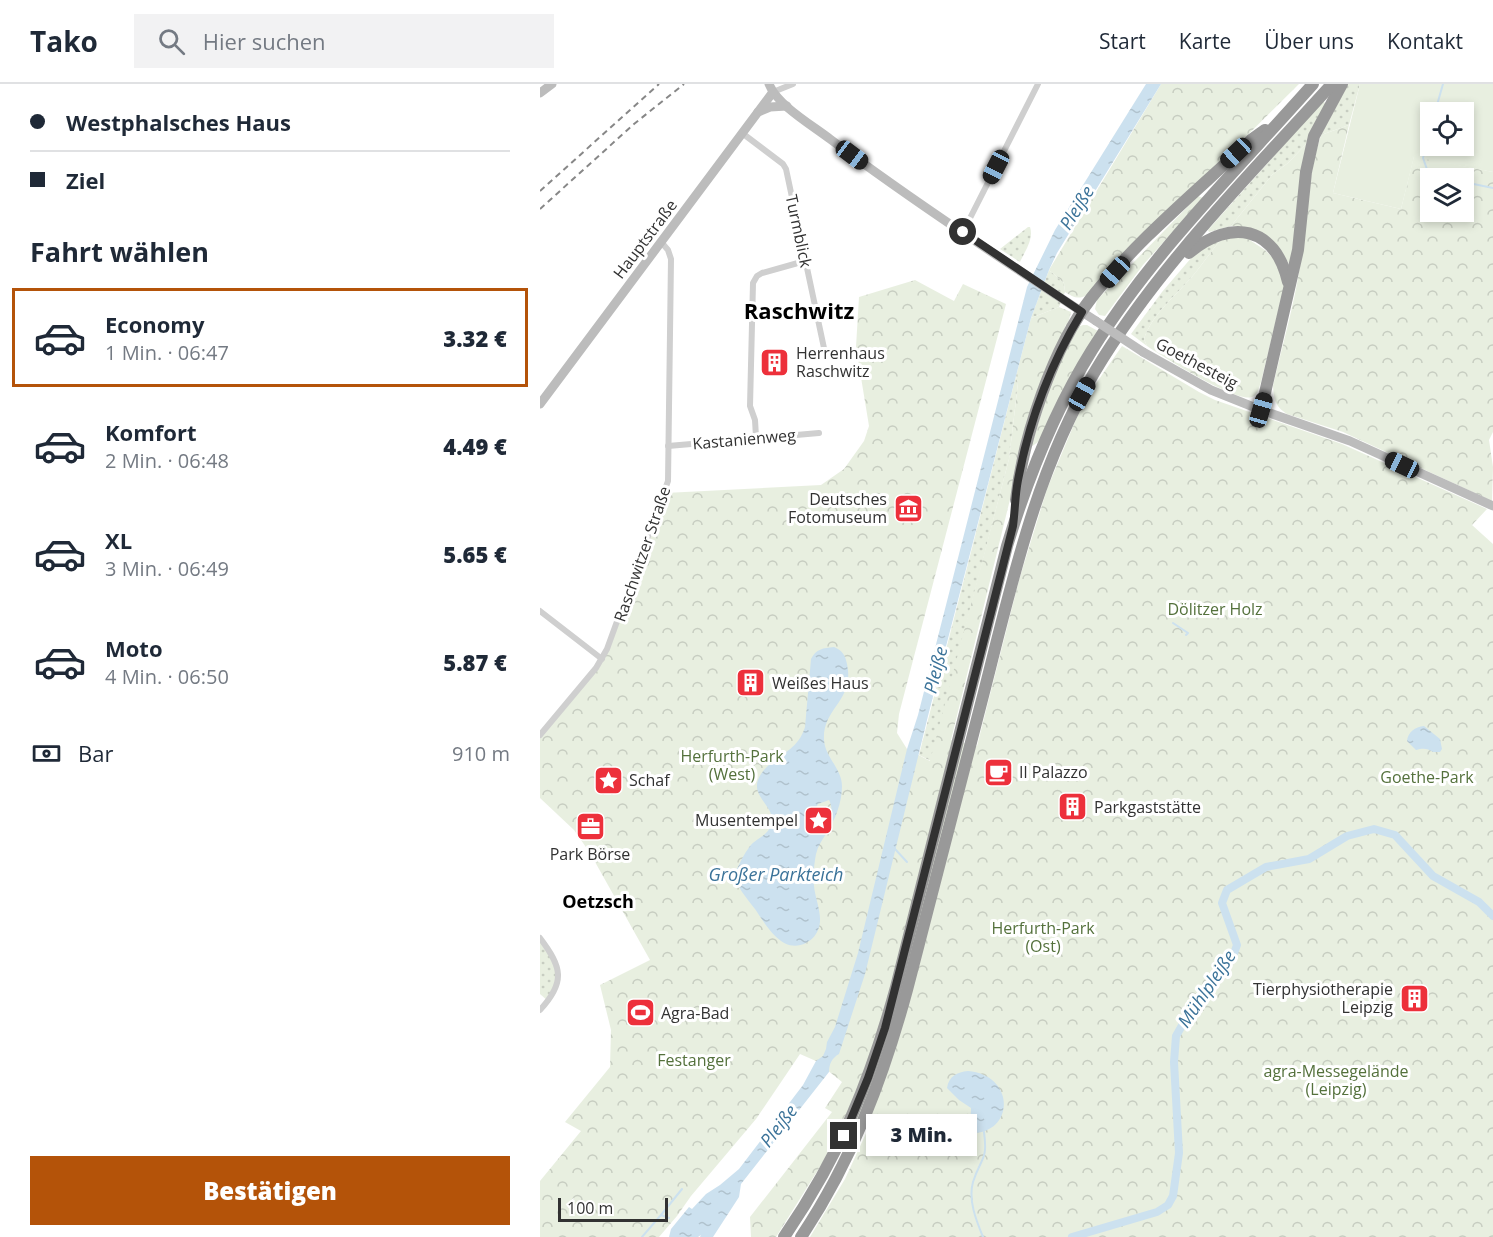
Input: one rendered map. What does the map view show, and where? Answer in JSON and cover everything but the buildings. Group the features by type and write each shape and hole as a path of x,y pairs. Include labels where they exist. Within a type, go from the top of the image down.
{"highway":[{"path":"1013,526 1048,432 1082,367 1108,326 1175,239 1313,84"},
{"path":"964,743 1026,533 1052,457 1094,374 1136,310 1164,273 1332,84"},
{"path":"1261,410 1298,250 1306,172 1314,136 1342,84"},
{"path":"784,1237 856,1123 879,1082 899,1021 1013,526 1018,480 1040,400 1057,357 1096,292 1142,243 1251,140 1285,115"},
{"path":"1164,273 1210,238 1231,231 1245,232 1267,243 1273,250 1285,268 1289,286"},
{"path":"801,1237 829,1193 856,1123"}],"main road":[{"path":"540,93 552,84"},
{"name":"Goethesteig","path":"771,88 787,106 900,190 1143,352 1211,390 1350,441 1493,506"},
{"name":"Hauptstraße","path":"540,404 662,243 742,133 771,88"},
{"path":"756,113 770,107 787,106"}],"street":[{"path":"771,88 793,84"},
{"path":"963,232 1038,84"},
{"name":"Turmblick","path":"742,133 786,168 824,348"},
{"name":"Raschwitzer Straße","path":"540,735 608,649 668,481 671,259 662,243"},
{"path":"756,437 755,420 750,406 753,283 762,273 805,261"},
{"name":"Kastanienweg","path":"668,446 819,433"},
{"path":"540,611 602,659"},
{"path":"540,938 554,957 559,974 559,984 540,1010"}],"green space":[{"path":"1161,84 1299,84 1087,295 1078,298 1073,296 1065,292 1064,283 1049,270"},
{"path":"1348,84 1360,84 1349,125 1321,135"},
{"path":"1360,84 1493,84 1493,172 1414,157 1401,209 1333,193"},
{"path":"1323,101 1326,104 1310,140 1288,163 1272,175 1231,226 1209,232 1208,230"},
{"path":"1349,125 1333,193 1401,209 1414,156 1473,168 1420,168 1420,222 1474,222 1474,168 1493,172 1493,432 1489,440 1493,467 1492,501 1343,432 1287,414 1276,402 1273,386 1297,281 1316,151 1321,135"},
{"path":"1310,140 1290,265 1265,239 1248,230 1231,226 1272,175 1288,163"},
{"path":"1198,196 1203,198 1143,265 1105,316 1099,315 1095,309 1097,300"},
{"path":"1028,227 1031,231 1030,240 1020,262 1000,249"},
{"path":"1223,237 1152,322 1144,339 1147,346 1131,334 1162,292 1198,250"},
{"path":"1223,237 1245,237 1265,250 1274,259 1285,283 1261,382 1257,393 1252,397 1231,393 1199,378 1147,346 1144,339 1158,314 1191,278"},
{"path":"1049,270 1064,283 1065,292 1059,307 1031,318"},
{"path":"915,280 954,301 963,284 1006,304 899,714 897,733 907,749 930,761 1009,459 1018,383 1016,376 1031,318 1059,307 1065,312 1067,321 1016,475 951,740 977,746 1019,580 1047,489 1077,417 1095,385 1122,346 1215,400 1342,444 1487,509 1472,525 1493,544 1493,1237 810,1237 845,1179 868,1129 844,1118 823,1162 776,1237 751,1237 750,1217 832,1112 825,1108 842,1082 816,1061 800,1054 756,1119 659,1237 540,1237 540,1181 581,1131 565,1122 610,1067 611,1030 600,985 650,960 590,853 574,830 540,798 540,735 602,659 665,493 821,485 844,469 864,441 869,426 856,347 859,297"},
{"path":"1059,307 1071,312 1067,328"},
{"path":"1083,325 1098,331 1038,442 1031,447 1054,373 1078,327"},
{"path":"1016,376 1018,383 1009,459 931,761 919,755"},
{"path":"540,938 559,974 548,1001 540,994"}],"water":[{"name":"Pleiße","path":"1146,84 1161,84 1057,253 1031,318 928,716 865,974 839,1054 831,1062 829,1072 741,1184 739,1197 713,1237 700,1237 701,1235 698,1237 669,1237 671,1229 689,1207 692,1209 706,1194 739,1169 803,1085 816,1061 823,1056 826,1049 858,953 907,749 918,715 1027,287 1055,230"},
{"name":"Großer Parkteich","path":"834,647 840,650 845,658 848,677 843,696 828,720 824,740 827,752 839,774 842,792 835,817 815,858 814,882 820,925 816,935 806,943 797,946 789,945 782,942 770,930 742,892 734,874 751,845 771,827 772,816 759,794 758,781 772,762 797,743 805,727 811,659 818,651","holes":["829,800 830,817 826,826 819,832 812,825 810,817 818,804"]},
{"path":"1424,726 1440,739 1442,749 1440,752 1416,750 1407,741 1412,730"},
{"path":"968,1071 983,1075 994,1082 1001,1091 1004,1102 1003,1113 998,1122 989,1129 976,1133 971,1124 971,1108 947,1088 954,1075"}],"waterway":[{"path":"1438,102 1443,84"},
{"path":"1424,156 1427,168"},
{"path":"1474,184 1493,188"},
{"path":"1173,623 1188,633 1186,635"},
{"name":"Mühlpleiße","path":"1072,1237 1157,1212 1168,1205 1173,1196 1179,1153 1174,1062 1176,1036 1192,1008 1232,959 1237,945 1222,903 1227,890 1266,867 1309,859 1347,836 1374,829 1395,835 1433,876 1479,902 1493,916"},
{"path":"895,849 907,862"},
{"path":"983,1237 975,1217 971,1196 973,1182 984,1154 984,1132"},
{"path":"661,1215 682,1189"},
{"path":"642,1237 661,1215 669,1218"}],"railway":[{"path":"540,191 659,84"},
{"path":"540,209 634,124 684,84"}],"place":[{"name":"Herrenhaus Raschwitz","path":"775,362"},
{"name":"Deutsches Fotomuseum","path":"908,508"},
{"name":"Weißes Haus","path":"751,683"},
{"name":"Il Palazzo","path":"998,772"},
{"name":"Schaf","path":"608,780"},
{"name":"Parkgaststätte","path":"1073,807"},
{"name":"Musentempel","path":"819,820"},
{"name":"Park Börse","path":"590,826"},
{"name":"Tierphysiotherapie Leipzig","path":"1414,998"},
{"name":"Agra-Bad","path":"640,1013"}],"district":[{"name":"Raschwitz","path":"799,311"},
{"name":"Oetzsch","path":"598,902"}],"route":[{"path":"844,1136 868,1078 896,987 1013,526 1018,480 1035,417 1057,357 1082,312 963,232"}],"park label":[{"name":"Dölitzer Holz","path":"1215,609"},
{"name":"Herfurth-Park (West)","path":"732,765"},
{"name":"Goethe-Park","path":"1427,777"},
{"name":"Herfurth-Park (Ost)","path":"1043,937"},
{"name":"Festanger","path":"694,1060"},
{"name":"agra-Messegelände (Leipzig)","path":"1336,1080"}]}
